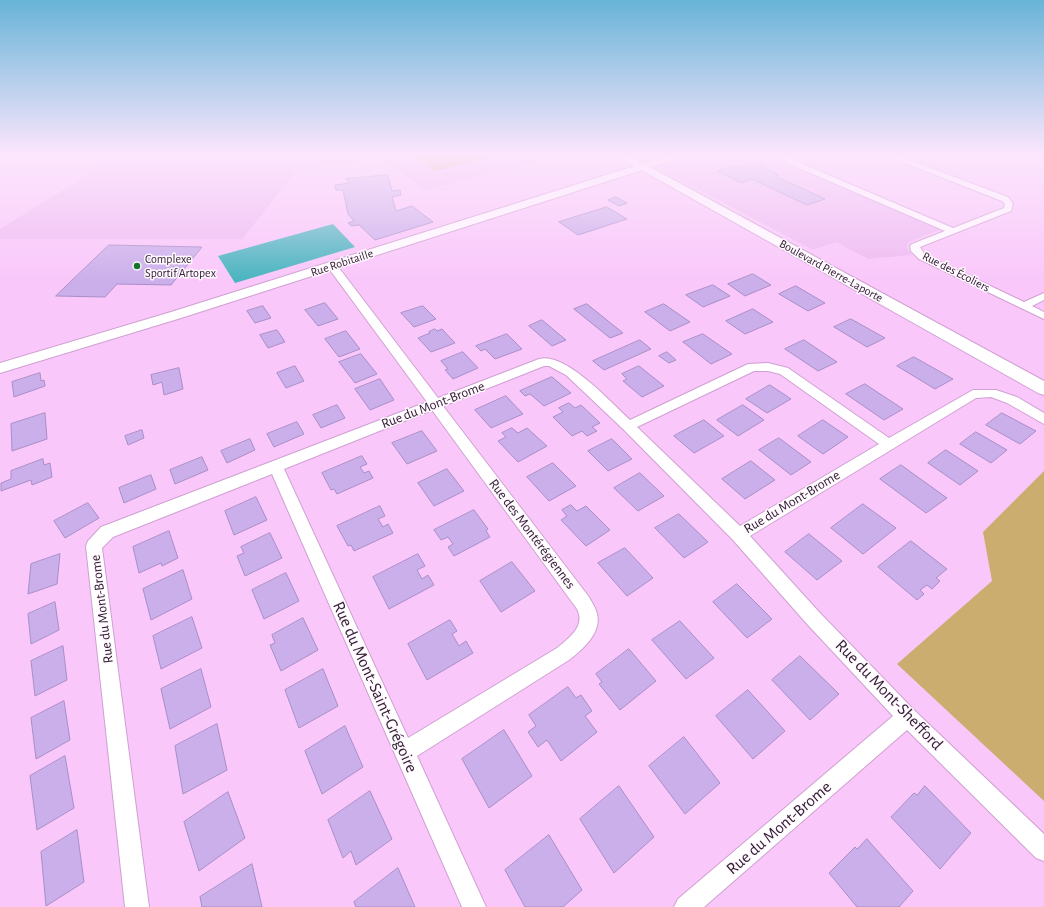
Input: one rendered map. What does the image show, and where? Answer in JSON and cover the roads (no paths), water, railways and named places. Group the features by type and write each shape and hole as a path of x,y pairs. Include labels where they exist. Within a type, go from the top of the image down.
{"main road":[{"name":"Boulevard Pierre-Laporte","path":"695,196 1044,389"}],"street":[{"name":"Rue Robitaille","path":"0,368 332,266 550,196"},
{"path":"872,196 953,231"},
{"name":"Rue des Écoliers","path":"998,196 1005,199 1009,204 1008,209 914,246 916,251 922,257 1044,316"},
{"name":"Rue des Montérégiennes","path":"332,266 583,603 590,616 586,629 578,642 563,654 404,752"},
{"path":"1024,306 1044,296"},
{"name":"Rue du Mont-Brome","path":"137,907 94,546 107,532 534,365 551,362 570,372 740,535 888,444 973,394 992,393 1012,400 1044,419"},
{"path":"628,426 752,367 768,367 784,371 888,444"},
{"name":"Rue du Mont-Saint-Grégoire","path":"276,467 474,907"},
{"name":"Rue du Mont-Shefford","path":"740,535 813,618 907,717 1044,850"},
{"name":"Rue du Mont-Brome","path":"686,907 907,717"}],"place":[{"name":"Complexe Sportif Artopex","path":"137,266"}]}
